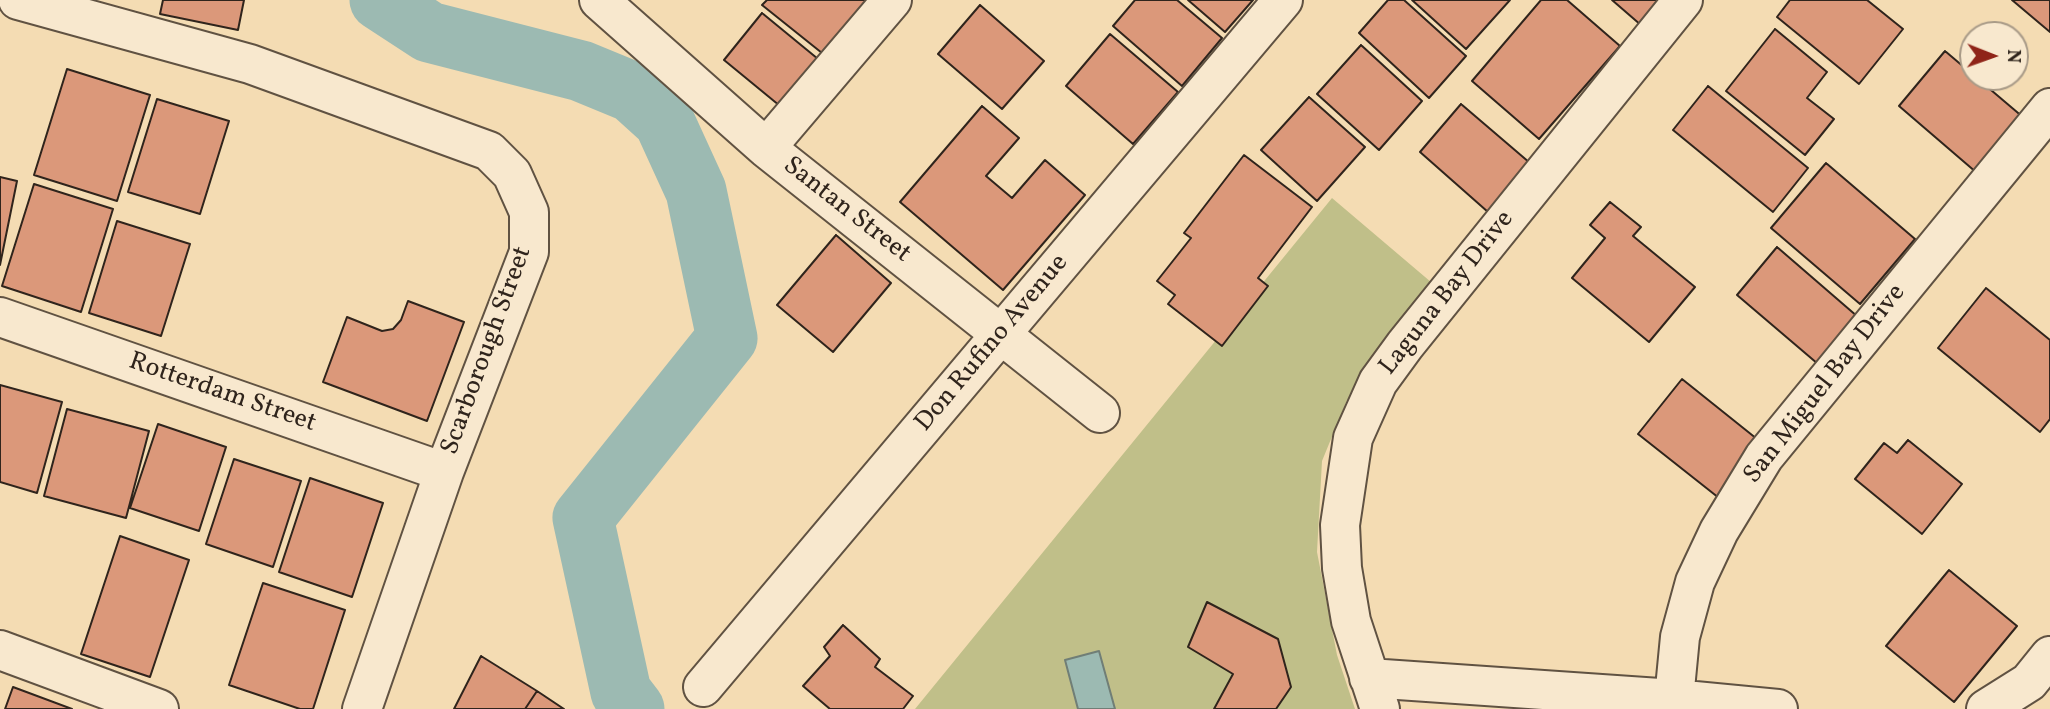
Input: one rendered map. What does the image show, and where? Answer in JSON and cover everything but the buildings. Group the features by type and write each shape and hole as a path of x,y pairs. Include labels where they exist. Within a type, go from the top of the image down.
{"street":[{"name":"Scarborough Street","path":"18,0 43,4 250,64 489,151 512,174 529,212 529,252 444,472 362,709"},
{"name":"Santan Street","path":"599,0 766,148 1100,413"},
{"path":"766,148 892,0"},
{"name":"Don Rufino Avenue","path":"703,687 1283,0"},
{"name":"Laguna Bay Drive","path":"1374,694 1350,621 1342,568 1340,525 1353,439 1378,382 1683,0"},
{"name":"San Miguel Bay Drive","path":"1674,699 1680,637 1695,582 1719,531 1764,457 2050,108"},
{"name":"Rotterdam Street","path":"0,317 444,472"},
{"path":"0,650 159,709"},
{"path":"1986,709 2029,682 2050,656"},
{"path":"1374,694 1674,699 1778,709"}],"shaded area":[{"path":"1332,198 1438,288 1347,400 1322,461 1317,552 1337,655 1355,709 915,709"}],"water":[{"path":"1099,651 1115,709 1078,709 1065,660"}],"waterway":[{"path":"380,0 429,32 581,71 632,92 664,121 696,191 727,338 583,518 621,692 634,709"}]}
